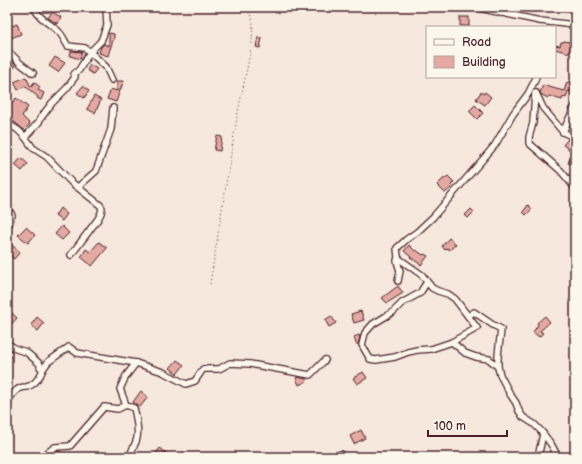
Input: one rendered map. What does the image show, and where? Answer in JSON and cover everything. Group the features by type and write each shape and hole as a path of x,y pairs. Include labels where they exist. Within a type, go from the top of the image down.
{"street":[{"path":"37,7 36,11 38,16 61,33 63,40 68,46 85,48 106,67 112,80"},
{"path":"25,137 75,77 74,74 79,70 90,52 101,42 107,24 106,7"},
{"path":"474,7 540,24 575,25"},
{"path":"501,13 509,7"},
{"path":"7,50 21,64 33,73"},
{"path":"535,80 536,92 532,123 528,137 529,142 561,171 575,188"},
{"path":"398,282 400,271 397,261 397,248 433,217 494,145 513,114 528,94 535,80"},
{"path":"536,92 543,108 564,132 575,138"},
{"path":"564,132 575,106"},
{"path":"78,187 96,171 110,129 113,108"},
{"path":"7,123 18,130 33,148 47,157 71,182 96,201 102,208 98,219 71,256"},
{"path":"7,207 12,215 7,227"},
{"path":"398,258 422,275 432,288 455,298 477,328 452,342 431,350 417,350 395,357 376,360 370,359 362,345 365,333 373,324 393,312 402,303 420,293 427,282"},
{"path":"468,316 474,312 492,325 501,329 497,357 500,375 523,417 534,424 543,434 551,444 558,457"},
{"path":"7,342 16,349 26,352 40,364 40,368 43,369"},
{"path":"452,342 465,353 476,357 490,359 498,367"},
{"path":"7,402 18,389 32,385 41,375 48,362 69,347 77,353 136,363 163,372 186,384 195,381 202,369 219,368 230,363 250,364 310,374 325,360"},
{"path":"126,405 120,389 126,376 136,363"},
{"path":"41,457 55,447 70,446 104,407 118,409 126,405 134,408 137,419 137,439 130,453 131,457"},
{"path":"538,457 543,434"},
{"path":"332,457 341,454 342,457"}],"path":[{"path":"210,284 237,117 252,44 253,21 247,7"}],"building":[{"path":"52,12 61,17 58,24 48,18"},
{"path":"460,17 469,17 469,26 460,26"},
{"path":"17,24 21,34 11,38 7,28"},
{"path":"109,33 114,34 114,40 108,56 99,53 104,44 109,46"},
{"path":"258,37 262,38 260,48 256,47"},
{"path":"561,42 570,42 569,44 571,44 569,53 556,49 556,45 560,46"},
{"path":"71,51 82,52 80,59 70,56"},
{"path":"55,57 65,63 58,72 49,66"},
{"path":"11,60 16,66 7,73 7,63"},
{"path":"90,65 97,69 93,74 87,70"},
{"path":"575,74 575,93 568,91 566,98 563,97 562,100 549,96 548,98 540,93 543,85 564,91 567,82 572,82"},
{"path":"26,77 31,87 34,82 40,87 38,90 44,93 41,100 25,86 18,90 14,82"},
{"path":"117,81 124,81 116,102 107,99 111,89 117,91"},
{"path":"83,86 89,91 84,98 77,93"},
{"path":"481,92 484,94 485,92 491,97 485,105 476,99"},
{"path":"94,96 101,100 95,113 87,109"},
{"path":"16,98 28,107 22,116 30,124 24,130 7,116 11,111 8,109"},
{"path":"475,105 483,113 477,119 469,111"},
{"path":"217,136 222,137 220,151 214,150"},
{"path":"568,139 575,143 575,166 568,163 573,152 563,145"},
{"path":"21,158 28,164 22,171 15,165"},
{"path":"448,176 454,182 451,185 452,187 445,193 437,185"},
{"path":"528,205 532,209 526,215 523,212"},
{"path":"60,208 67,214 62,221 55,216"},
{"path":"471,209 474,212 468,218 465,215"},
{"path":"62,226 69,233 62,240 55,234"},
{"path":"26,227 35,235 28,243 18,235"},
{"path":"449,238 456,244 450,250 447,248 445,250 442,246"},
{"path":"7,241 20,252 14,259 7,253"},
{"path":"99,242 107,248 92,266 81,257 86,249 90,252"},
{"path":"409,245 415,251 416,250 423,255 428,256 421,265 404,251"},
{"path":"398,286 403,293 387,303 382,298"},
{"path":"361,311 364,320 354,323 351,314"},
{"path":"11,312 17,318 7,329 7,316"},
{"path":"331,316 336,323 329,327 325,320"},
{"path":"545,316 550,322 540,331 543,333 539,337 533,332 538,325 537,323"},
{"path":"37,317 44,323 38,331 31,325"},
{"path":"359,335 360,337 358,344 356,344 354,337"},
{"path":"177,360 184,365 177,374 170,368"},
{"path":"363,372 367,378 357,384 353,378"},
{"path":"296,378 306,379 307,381 299,385"},
{"path":"141,391 148,397 140,407 133,402"},
{"path":"361,430 365,438 354,444 350,436"},
{"path":"160,448 171,457 153,457"},
{"path":"56,451 60,451 66,457 48,457"}]}
